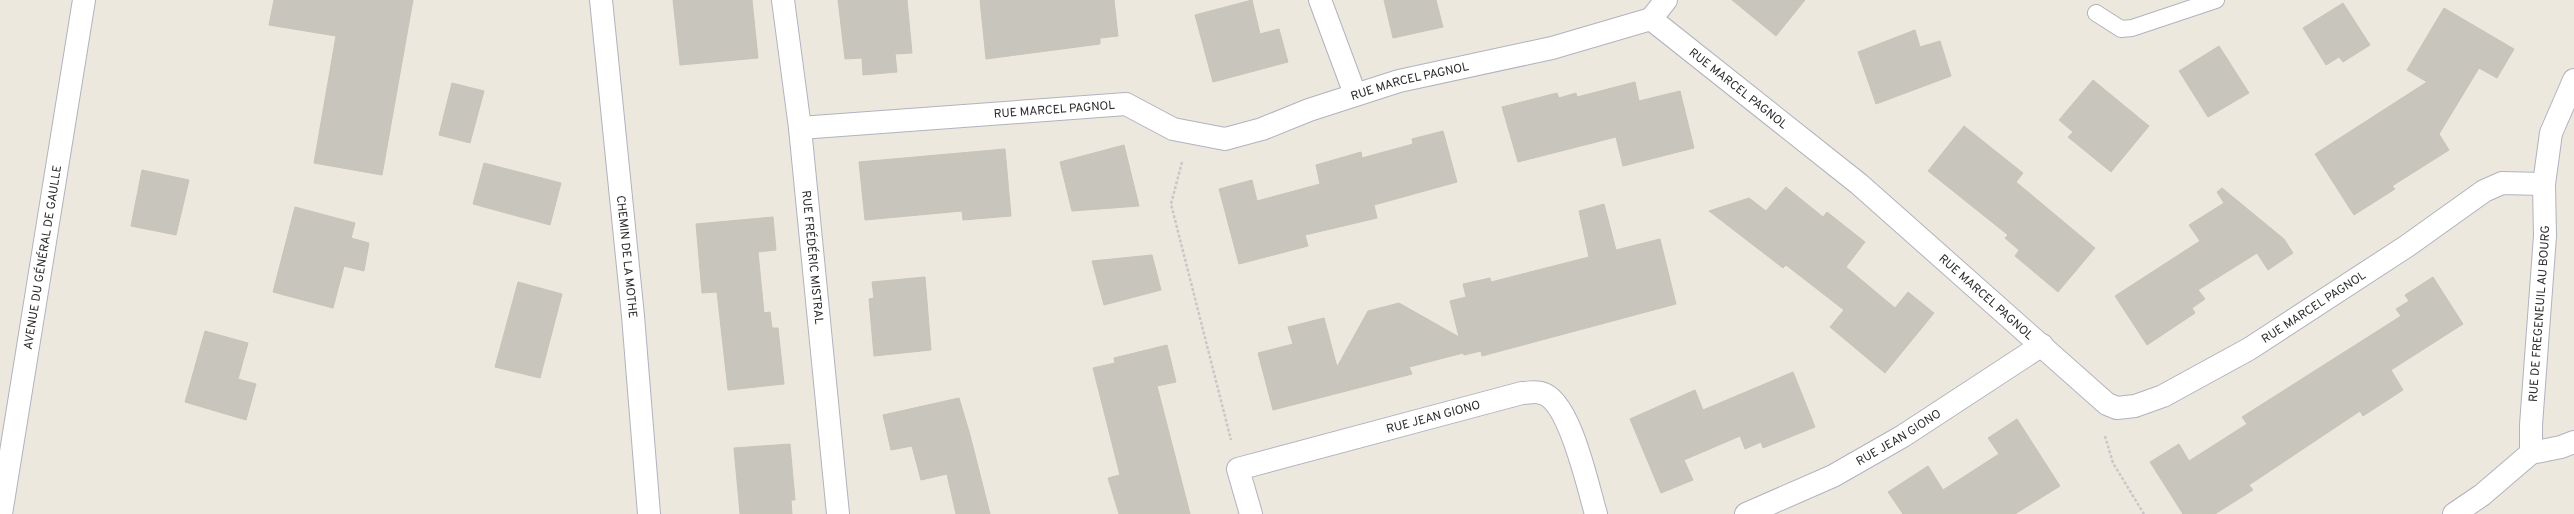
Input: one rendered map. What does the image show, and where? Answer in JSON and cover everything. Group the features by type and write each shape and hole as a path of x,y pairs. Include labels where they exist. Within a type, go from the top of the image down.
{"street":[{"name":"AVENUE DU GÉNÉRAL DE GAULLE","path":"1,514 84,0"},
{"name":"CHEMIN DE LA MOTHE","path":"601,0 633,316 649,514"},
{"name":"RUE FRÉDÉRIC MISTRAL","path":"783,0 800,128 838,514"},
{"path":"1320,0 1355,94"},
{"path":"1651,19 1666,0"},
{"name":"RUE MARCEL PAGNOL","path":"800,128 1126,104 1173,129 1225,139 1262,130 1355,94 1399,81 1552,48 1651,19 1859,184 2107,404 2117,408 2135,406 2163,396 2249,350 2407,246 2484,191 2502,183 2544,184"},
{"name":"RUE DE FREGENEUIL AU BOURG","path":"2531,453 2531,425 2545,236 2544,184 2551,133 2574,80"},
{"name":"RUE JEAN GIONO","path":"1746,514 1833,476 1903,436 2042,345"},
{"name":"RUE JEAN GIONO","path":"1238,469 1522,393 1542,393 1554,401 1566,417 1596,514"},
{"path":"2454,514 2482,495 2531,453 2561,447 2574,442"},
{"path":"1238,469 1251,514"}],"lane":[{"path":"2096,13 2121,29 2132,28 2216,0"}],"path":[{"path":"1190,132 1171,204 1238,469"},
{"path":"2107,404 2104,430 2106,448 2113,464 2144,514"}],"building":[{"path":"274,0 413,0 382,175 314,163 336,36 269,25"},
{"path":"673,0 752,0 758,58 680,65"},
{"path":"838,0 907,0 912,53 895,54 897,72 863,75 862,58 845,59"},
{"path":"980,0 1114,0 1118,36 1100,38 1100,44 986,59"},
{"path":"1252,0 1260,34 1279,29 1288,62 1213,82 1195,15"},
{"path":"1384,0 1436,0 1443,27 1393,38"},
{"path":"1732,0 1805,0 1776,36"},
{"path":"2343,3 2370,45 2343,62 2339,57 2326,65 2303,28"},
{"path":"2444,8 2514,49 2497,78 2479,68 2439,134 2449,150 2392,186 2395,189 2354,215 2315,154 2427,82 2407,70"},
{"path":"1915,30 1920,47 1940,41 1951,76 1876,104 1858,52"},
{"path":"2219,46 2249,93 2208,117 2179,71"},
{"path":"2093,80 2149,126 2111,172 2068,137 2073,132 2059,120"},
{"path":"1635,82 1639,101 1680,91 1694,148 1623,166 1616,137 1518,162 1502,107 1557,93 1559,98 1576,93 1577,97"},
{"path":"452,83 484,91 470,143 439,135"},
{"path":"1964,126 2023,173 2016,182 2095,248 2058,292 2015,256 2019,250 2005,238 2008,235 1928,171"},
{"path":"1443,131 1457,182 1374,205 1377,218 1305,235 1308,246 1239,264 1219,189 1252,180 1257,201 1320,184 1316,165 1361,152 1362,158 1413,144 1412,139"},
{"path":"1124,145 1139,206 1072,211 1060,162"},
{"path":"1005,149 1011,216 963,220 962,211 865,220 859,162"},
{"path":"484,163 561,183 550,225 473,204"},
{"path":"142,170 189,180 176,235 131,226"},
{"path":"1786,187 1823,217 1827,212 1865,242 1846,267 1895,308 1908,292 1934,313 1885,373 1830,327 1844,310 1786,265 1783,268 1709,211 1749,198 1766,211"},
{"path":"2222,188 2284,239 2293,253 2268,270 2257,253 2198,290 2205,299 2192,308 2195,313 2147,345 2115,296 2200,241 2189,225 2224,203 2217,192"},
{"path":"1604,204 1616,250 1660,239 1676,304 1482,356 1481,351 1464,355 1463,353 1409,367 1412,374 1273,410 1258,353 1293,344 1288,327 1324,318 1337,367 1368,311 1399,303 1459,337 1450,301 1466,297 1463,284 1490,278 1491,282 1589,257 1579,211"},
{"path":"295,207 355,223 351,238 369,243 364,271 344,266 333,308 273,292"},
{"path":"773,217 776,250 758,252 764,313 770,312 772,328 778,328 784,384 728,390 717,292 702,293 696,224"},
{"path":"1152,255 1161,290 1104,305 1092,261"},
{"path":"925,277 931,350 874,356 869,299 874,298 872,282"},
{"path":"2433,277 2463,324 2391,370 2403,390 2363,416 2360,411 2249,485 2253,490 2215,514 2183,514 2150,462 2179,444 2189,461 2247,424 2242,417 2401,316 2396,309 2409,301 2405,295"},
{"path":"518,282 562,294 540,378 495,367"},
{"path":"205,331 248,343 238,379 256,384 246,420 185,402"},
{"path":"1167,345 1176,382 1157,386 1190,514 1119,514 1108,478 1120,475 1093,368 1115,363 1114,358"},
{"path":"1793,372 1815,427 1763,448 1761,442 1745,449 1740,436 1684,460 1693,480 1661,493 1630,419 1695,390 1703,410"},
{"path":"959,398 990,514 956,514 947,474 921,480 912,446 891,450 883,415"},
{"path":"2017,419 2060,486 2015,514 1903,514 1888,492 1928,466 1943,490 1999,454 1988,438"},
{"path":"790,444 795,500 791,500 792,514 740,514 734,448"}]}
